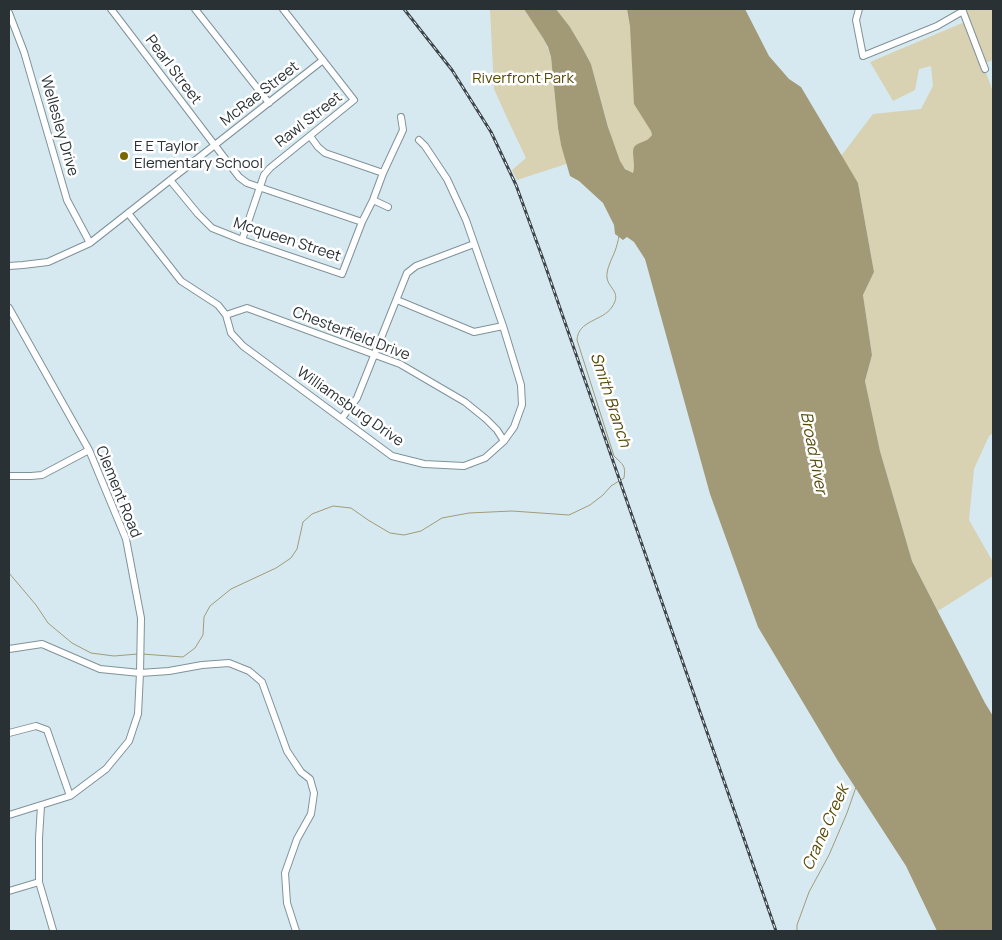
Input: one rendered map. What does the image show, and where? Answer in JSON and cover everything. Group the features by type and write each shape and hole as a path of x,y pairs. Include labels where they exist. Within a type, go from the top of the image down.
{"street":[{"path":"9,12 12,9"},
{"name":"Pearl Street","path":"111,9 239,177 247,183 260,188 362,222"},
{"path":"194,9 269,103"},
{"path":"283,9 323,60"},
{"path":"859,9 856,20 863,56 938,26 963,10 985,69"},
{"name":"Wellesley Drive","path":"9,12 24,52 67,200 90,243"},
{"name":"McRae Street","path":"9,266 48,262 90,243 323,60"},
{"name":"Rawl Street","path":"242,240 264,175 270,168 354,100 323,60"},
{"name":"Mcqueen Street","path":"170,180 212,228 342,274 362,222 403,130 401,117"},
{"path":"310,136 325,153 383,173"},
{"name":"Williamsburg Drive","path":"128,213 181,281 218,306 226,315 231,333 243,346 392,456 424,464 464,466 485,458 504,441 514,427 522,405 521,385 503,326 466,220 447,179 419,140"},
{"path":"373,200 388,206"},
{"path":"342,418 357,398 407,273 416,266 474,244"},
{"path":"397,300 474,332 503,326"},
{"name":"Clement Road","path":"9,308 89,450 126,539 141,618 138,714 129,741 106,769 70,796 9,815"},
{"name":"Chesterfield Drive","path":"226,315 247,308 400,364 465,402 486,419 497,430 504,441"},
{"path":"9,476 42,475 89,450"},
{"path":"9,649 42,644 100,668 140,673 228,663 249,671 262,682 287,751 300,772 310,779 314,793 311,814 297,839 285,873 287,903 296,931"},
{"path":"9,733 36,726 47,730 70,796"},
{"path":"41,806 39,882 54,930"},
{"path":"9,891 39,882"}],"green space":[{"name":"Riverfront Park","path":"490,9 524,9 543,38 551,57 561,145 613,144 591,64 570,27 556,9 627,9 652,135 649,140 636,145 633,154 635,166 633,173 622,165 615,148 517,180 512,170 526,158 494,89"},
{"path":"962,9 993,9 993,60 983,64 993,92 993,433 989,436 974,469 969,520 993,562 993,576 938,611 912,561 880,451 865,381 872,355 863,295 874,272 858,183 841,156 873,114 921,109 933,86 931,66 919,69 915,90 893,101 870,62 967,21"}],"water":[{"name":"Broad River","path":"524,9 556,9 570,27 591,64 608,127 620,161 625,169 633,173 634,147 652,135 634,104 630,26 627,9 745,9 769,56 789,79 801,87 858,183 874,272 863,295 872,355 865,381 880,451 912,561 993,716 993,931 937,931 906,866 838,761 758,627 710,494 645,259 634,242 627,237 623,240 615,234 614,225 603,203 579,181 570,176 558,128 551,57 543,38"}],"waterway":[{"name":"Smith Branch","path":"142,654 183,657 195,648 203,635 204,617 210,606 231,589 276,568 291,558 297,549 303,522 312,514 333,506 351,508 390,533 404,535 421,531 442,518 469,513 512,511 569,515 590,505 611,486 624,478 625,470 622,463 614,456 577,340 578,333 582,328 608,312 615,302 615,294 608,282 607,275 619,236"},
{"name":"Smith Branch","path":"9,573 36,605 48,623 72,643 91,653 114,656 138,654"},
{"name":"Crane Creek","path":"797,931 797,925 809,892 829,855 856,787"}],"railway":[{"path":"404,9 452,70 491,132 516,185 776,931"}],"place":[{"name":"E E Taylor Elementary School","path":"124,156"}]}
